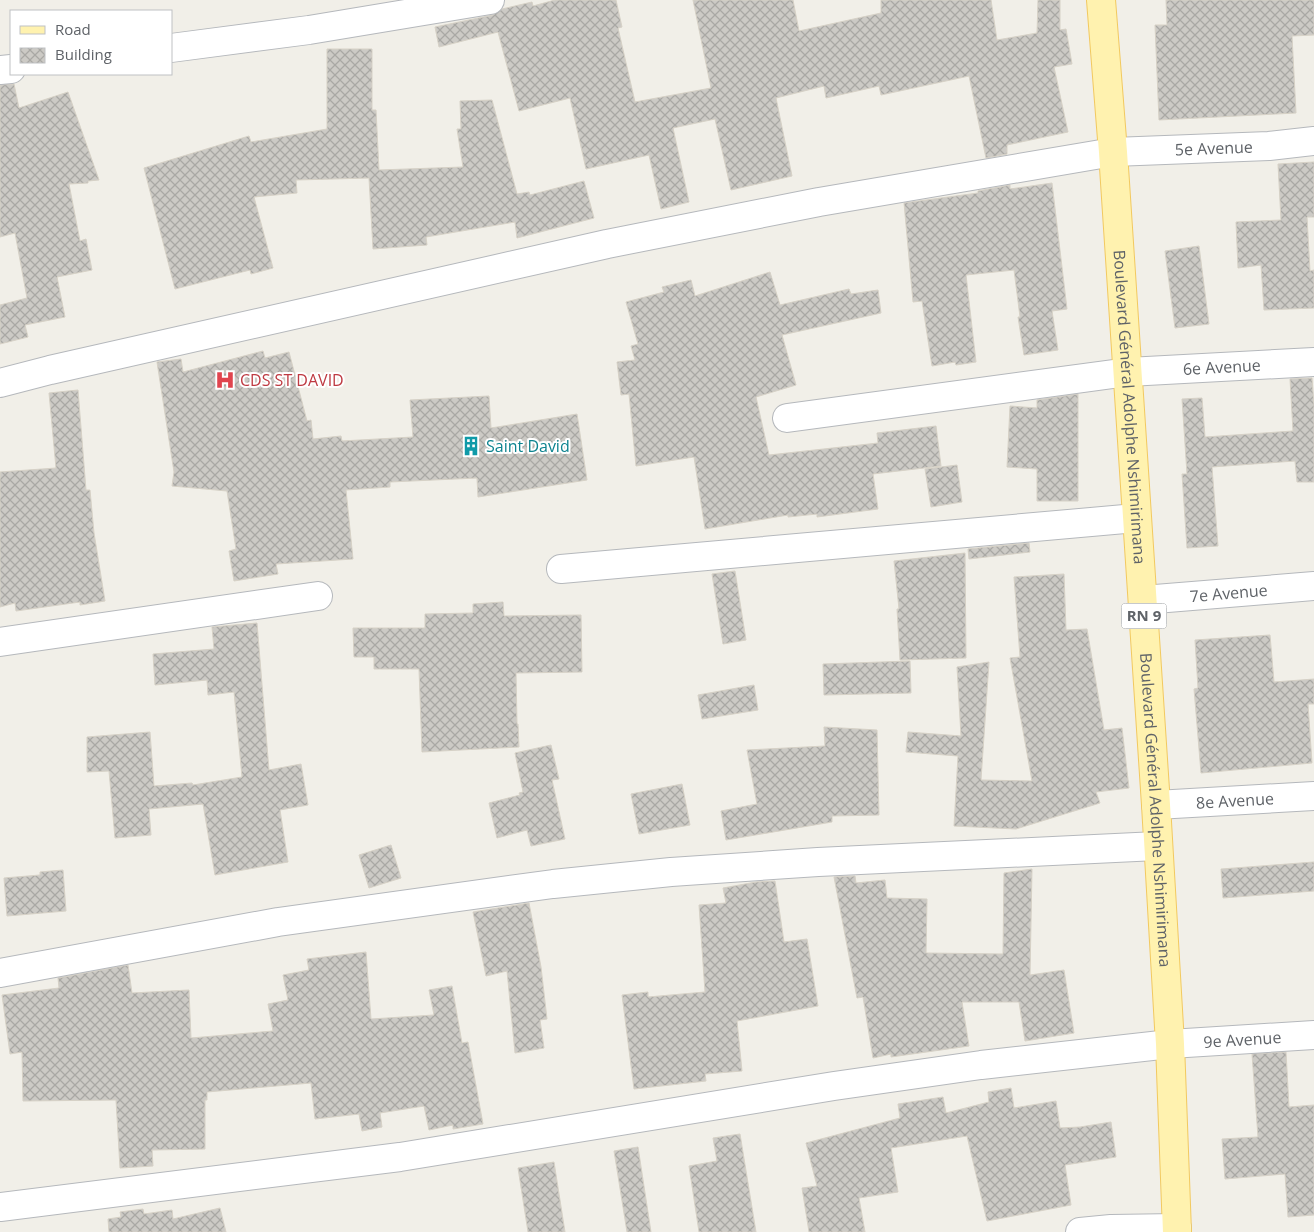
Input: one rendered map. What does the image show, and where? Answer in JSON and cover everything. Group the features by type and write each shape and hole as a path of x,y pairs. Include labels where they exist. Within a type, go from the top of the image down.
{"main road":[{"name":"Boulevard Général Adolphe Nshimirimana","path":"1101,0 1113,152 1156,805 1170,1044 1177,1230"}],"street":[{"path":"172,48 309,30 490,0"},
{"name":"5e Avenue","path":"0,383 616,242 819,202 1113,152 1269,146 1314,141"},
{"name":"6e Avenue","path":"787,418 1128,372 1314,362"},
{"path":"561,569 1136,518"},
{"name":"7e Avenue","path":"1143,600 1314,586"},
{"path":"0,642 318,596"},
{"name":"8e Avenue","path":"1156,805 1314,796"},
{"path":"0,973 278,922 553,884 671,872 1157,846"},
{"name":"9e Avenue","path":"0,1207 400,1158 834,1086 981,1065 1170,1044 1314,1035"},
{"path":"1080,1232 1112,1229 1177,1230"}],"building":[{"path":"555,0 616,0 622,27 618,28 635,102 711,88 693,0 793,0 799,31 881,13 881,0 991,0 997,40 1037,33 1038,0 1060,0 1060,30 1066,29 1072,64 1054,67 1068,132 1007,145 1007,154 986,158 969,76 881,95 879,86 826,98 824,86 776,98 792,176 731,190 715,119 673,128 689,202 661,209 649,155 586,169 570,98 519,111 498,32 439,47 435,27 493,15 502,9 532,2 533,6"},
{"path":"1166,0 1314,0 1314,35 1292,36 1296,113 1159,120 1155,25 1167,25"},
{"path":"327,49 372,49 372,110 376,110 379,170 463,167 457,129 461,129 460,101 492,100 517,194 529,192 530,195 584,181 594,218 517,238 515,222 426,237 427,245 373,249 369,178 296,180 297,193 254,197 273,268 251,274 250,270 175,289 144,168 249,136 251,142 327,129"},
{"path":"14,84 19,108 68,92 99,180 88,181 88,183 69,184 80,241 86,239 92,270 57,277 65,317 25,325 28,337 0,344 0,305 27,298 15,233 0,237 0,85"},
{"path":"1314,162 1314,217 1307,217 1310,271 1314,270 1314,308 1264,310 1261,265 1238,268 1236,222 1281,220 1278,164"},
{"path":"1052,183 1067,309 1052,311 1058,350 1024,355 1018,317 1020,317 1014,270 966,275 976,362 956,365 955,362 932,366 922,301 913,302 904,203 978,193 978,191 1010,185 1010,189"},
{"path":"1199,246 1209,324 1175,328 1165,251"},
{"path":"770,272 780,305 849,289 851,294 878,290 881,313 782,335 796,385 756,397 769,455 878,443 877,433 936,426 941,466 873,474 878,509 817,517 817,514 788,517 788,515 705,529 694,457 636,466 629,394 621,395 617,362 635,360 631,346 638,344 626,302 664,292 662,287 691,280 695,296"},
{"path":"263,351 265,358 289,352 307,421 311,420 313,439 341,436 342,441 413,437 410,400 489,396 491,428 577,414 587,480 478,497 477,478 390,482 390,487 346,490 353,559 276,564 278,574 234,581 229,551 236,549 227,491 172,486 174,472 157,362 181,359 183,372"},
{"path":"1312,378 1314,482 1297,482 1295,461 1212,467 1218,546 1187,548 1182,474 1187,474 1182,399 1202,398 1205,437 1293,431 1290,379"},
{"path":"78,390 86,490 90,490 94,533 105,601 80,605 80,602 16,611 15,603 0,607 0,472 56,468 49,393"},
{"path":"1078,394 1078,501 1037,501 1037,469 1007,467 1010,406 1037,408 1037,400"},
{"path":"957,465 962,502 931,507 925,469"},
{"path":"1029,543 1030,552 969,559 968,549"},
{"path":"965,553 966,658 900,660 897,609 899,609 894,561"},
{"path":"735,571 746,640 723,644 712,574"},
{"path":"1064,574 1066,630 1087,629 1104,730 1122,728 1129,788 1096,792 1100,803 1016,829 954,826 958,756 906,752 908,732 961,736 957,667 989,662 981,780 1032,781 1010,658 1020,657 1014,577"},
{"path":"503,602 504,616 581,615 582,672 516,673 519,747 422,752 419,669 374,669 374,657 354,657 353,628 425,628 425,614 473,613 473,604"},
{"path":"257,623 269,770 301,764 308,805 280,810 288,862 215,875 203,804 149,809 151,835 115,838 109,771 87,772 87,737 150,732 154,786 192,783 193,785 242,777 234,692 208,695 207,680 155,685 153,654 214,649 212,627"},
{"path":"1270,635 1274,682 1314,679 1314,704 1308,704 1312,763 1201,773 1194,689 1198,688 1195,640"},
{"path":"910,661 911,693 824,695 823,664"},
{"path":"754,685 758,710 702,719 698,695"},
{"path":"824,727 877,730 879,815 832,816 832,822 726,840 721,811 757,804 747,750 825,746"},
{"path":"551,745 559,779 552,780 565,839 531,846 527,830 497,838 489,803 520,795 519,793 523,792 515,753"},
{"path":"682,784 690,825 639,834 631,794"},
{"path":"391,845 401,878 369,888 359,855"},
{"path":"1314,862 1314,891 1223,898 1221,869"},
{"path":"1032,869 1030,975 1064,970 1074,1033 1025,1041 1019,1002 962,1002 969,1046 891,1057 891,1054 873,1058 863,997 857,998 834,877 855,876 856,883 885,880 887,898 927,899 926,953 1003,954 1004,873"},
{"path":"63,870 66,911 7,916 4,878 40,875 40,872"},
{"path":"775,881 784,942 807,939 818,1006 737,1021 742,1071 705,1074 706,1081 634,1089 622,995 648,992 648,997 705,992 699,905 726,903 723,888 756,882"},
{"path":"529,903 541,967 547,1019 540,1020 544,1048 515,1053 507,971 486,976 473,912"},
{"path":"366,952 371,1019 434,1015 429,990 452,986 462,1043 468,1042 483,1124 453,1129 453,1125 429,1130 424,1106 380,1113 382,1127 362,1131 359,1114 315,1119 311,1083 207,1092 207,1100 205,1100 205,1149 152,1150 153,1166 120,1168 116,1100 23,1101 22,1052 10,1054 2,995 59,988 58,978 128,965 132,993 189,990 191,1038 273,1031 268,1004 288,1000 283,975 309,970 307,959"},
{"path":"1286,1052 1289,1107 1314,1105 1314,1215 1288,1217 1285,1174 1225,1179 1222,1139 1258,1137 1252,1054"},
{"path":"1011,1088 1014,1108 1056,1101 1060,1128 1111,1122 1116,1157 1065,1165 1071,1205 987,1221 967,1136 891,1148 898,1192 859,1198 865,1232 809,1232 802,1188 817,1186 806,1143 900,1118 898,1104 943,1097 946,1113 989,1102 988,1092"},
{"path":"740,1134 756,1232 699,1232 689,1166 717,1161 713,1138"},
{"path":"638,1147 651,1232 627,1232 614,1151"},
{"path":"554,1162 565,1232 528,1232 518,1168"},
{"path":"220,1208 226,1232 109,1232 108,1219 121,1217 120,1212 143,1209 144,1214 172,1210 173,1219"}],"place":[{"name":"CDS ST DAVID","path":"225,380"},
{"name":"Saint David","path":"471,446"}]}
